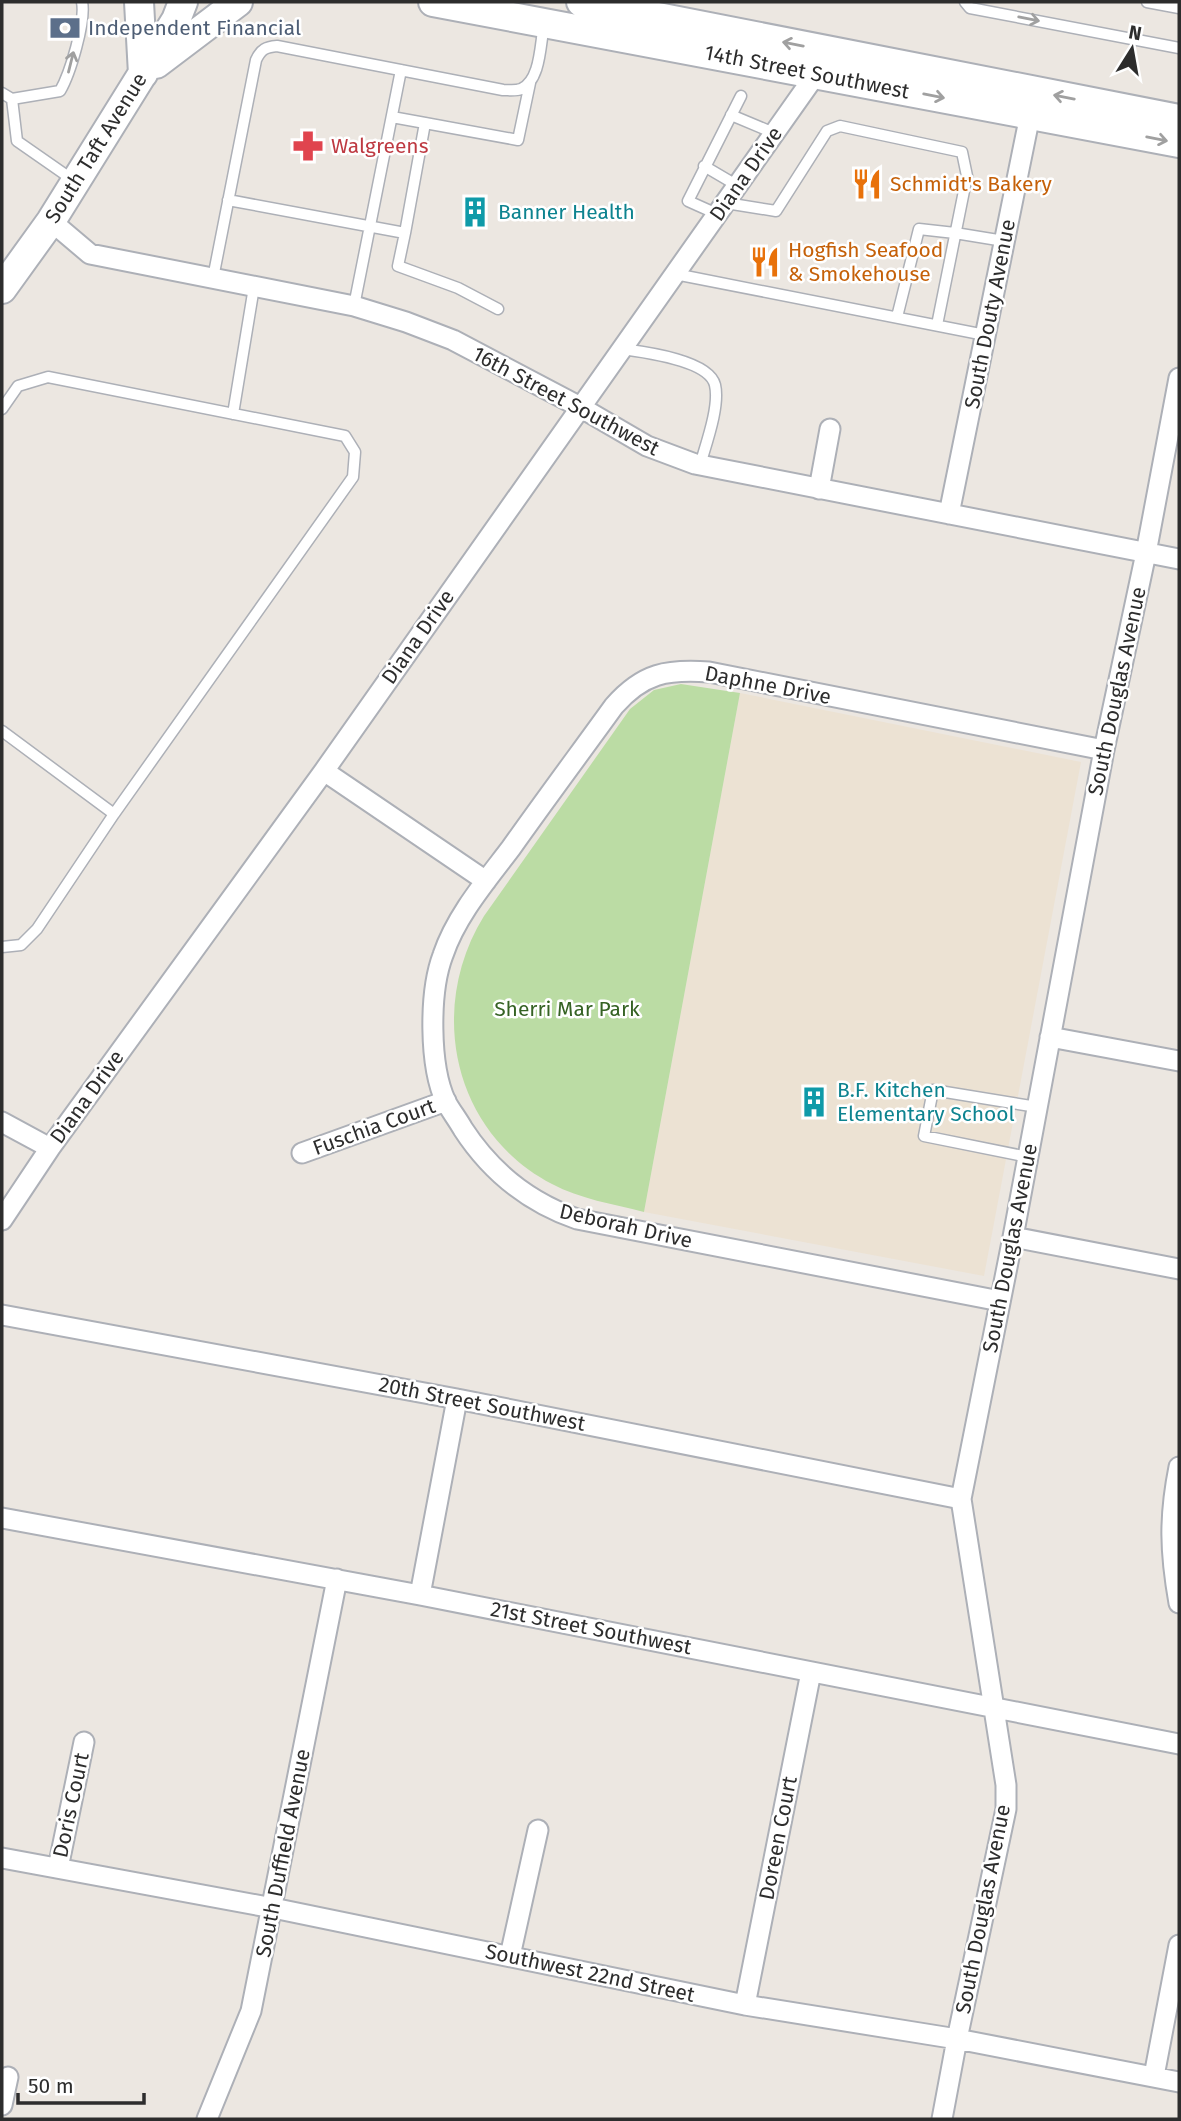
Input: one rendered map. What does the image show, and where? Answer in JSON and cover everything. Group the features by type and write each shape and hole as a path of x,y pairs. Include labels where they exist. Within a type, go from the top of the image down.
{"main road":[{"path":"139,2 143,74"},
{"name":"South Taft Avenue","path":"2,289 51,221 176,20 183,2"},
{"path":"143,74 238,2"},
{"name":"14th Street Southwest","path":"433,2 710,27 824,62 1030,115 1179,143"},
{"name":"14th Street Southwest","path":"561,13 824,62 1179,119"}],"street":[{"name":"Diana Drive","path":"2,1220 50,1148 324,771 824,62"},
{"name":"South Douty Avenue","path":"949,514 1030,115"},
{"name":"16th Street Southwest","path":"51,221 90,254 354,306 406,322 453,340 669,456 700,465 1179,559"},
{"name":"South Douglas Avenue","path":"943,2119 957,2039 1006,1809 1006,1785 961,1499 1104,750 1146,553 1179,378"},
{"path":"819,489 830,429"},
{"name":"Daphne Drive","path":"486,881 614,706 634,685 664,673 709,672 1104,750"},
{"path":"324,771 486,881"},
{"name":"Deborah Drive","path":"486,881 443,954 437,975 433,1011 435,1058 446,1101 475,1148 496,1172 518,1190 558,1213 577,1219 1000,1301"},
{"path":"1050,1037 1179,1061"},
{"name":"Fuschia Court","path":"302,1153 446,1101"},
{"path":"2,1122 50,1148"},
{"path":"1013,1237 1179,1269"},
{"name":"20th Street Southwest","path":"2,1315 457,1399 961,1499"},
{"path":"420,1595 457,1399"},
{"path":"1179,1466 1171,1514 1173,1569 1179,1603"},
{"name":"21st Street Southwest","path":"2,1518 337,1579 1179,1744"},
{"name":"South Duffield Avenue","path":"206,2119 251,2011 337,1579"},
{"name":"Doreen Court","path":"745,2005 811,1672"},
{"name":"Doris Court","path":"58,1868 84,1742"},
{"path":"510,1956 538,1829"},
{"name":"Southwest 22nd Street","path":"2,1858 273,1908 745,2005 957,2039 1179,2082"},
{"path":"1154,2076 1179,1945"},
{"path":"2,2105 8,2077"}],"lane":[{"path":"2,93 12,99 60,92 65,83 81,22 82,2"},
{"path":"965,2 970,8 1179,48"},
{"path":"1147,2 1179,8"},
{"path":"392,117 518,139 530,83 561,13"},
{"path":"646,26 710,27"},
{"path":"213,278 256,60 267,46 503,90 520,90 530,83"},
{"path":"354,306 401,70"},
{"path":"741,96 688,201 721,209 776,211 827,131 840,126 962,152 967,176 937,325"},
{"path":"12,99 17,141 75,181"},
{"path":"731,115 775,134"},
{"path":"425,123 398,267 458,288 498,309"},
{"path":"704,166 738,186"},
{"path":"228,200 405,233"},
{"path":"897,317 919,229 1004,241"},
{"path":"675,274 985,335"},
{"path":"233,414 254,287"},
{"path":"622,349 695,366 712,376 716,386 716,399 700,465"},
{"path":"2,410 18,386 48,377 345,436 355,452 353,477 114,814 37,929 21,945 2,947"},
{"path":"2,731 114,814"},
{"path":"1028,1157 924,1136 926,1124 933,1090 1037,1107"}],"shaded area":[{"path":"740,693 1081,762 984,1276 644,1212"}],"green space":[{"name":"Sherri Mar Park","path":"681,684 740,693 644,1212 563,1189 518,1161 491,1133 472,1101 459,1065 454,1028 457,989 466,952 484,916 630,709 654,690"}],"place":[{"name":"Independent Financial","path":"65,28"},
{"name":"Walgreens","path":"308,146"},
{"name":"Schmidt's Bakery","path":"867,184"},
{"name":"Banner Health","path":"475,212"},
{"name":"Hogfish Seafood & Smokehouse","path":"765,262"},
{"name":"B.F. Kitchen Elementary School","path":"814,1102"}]}
